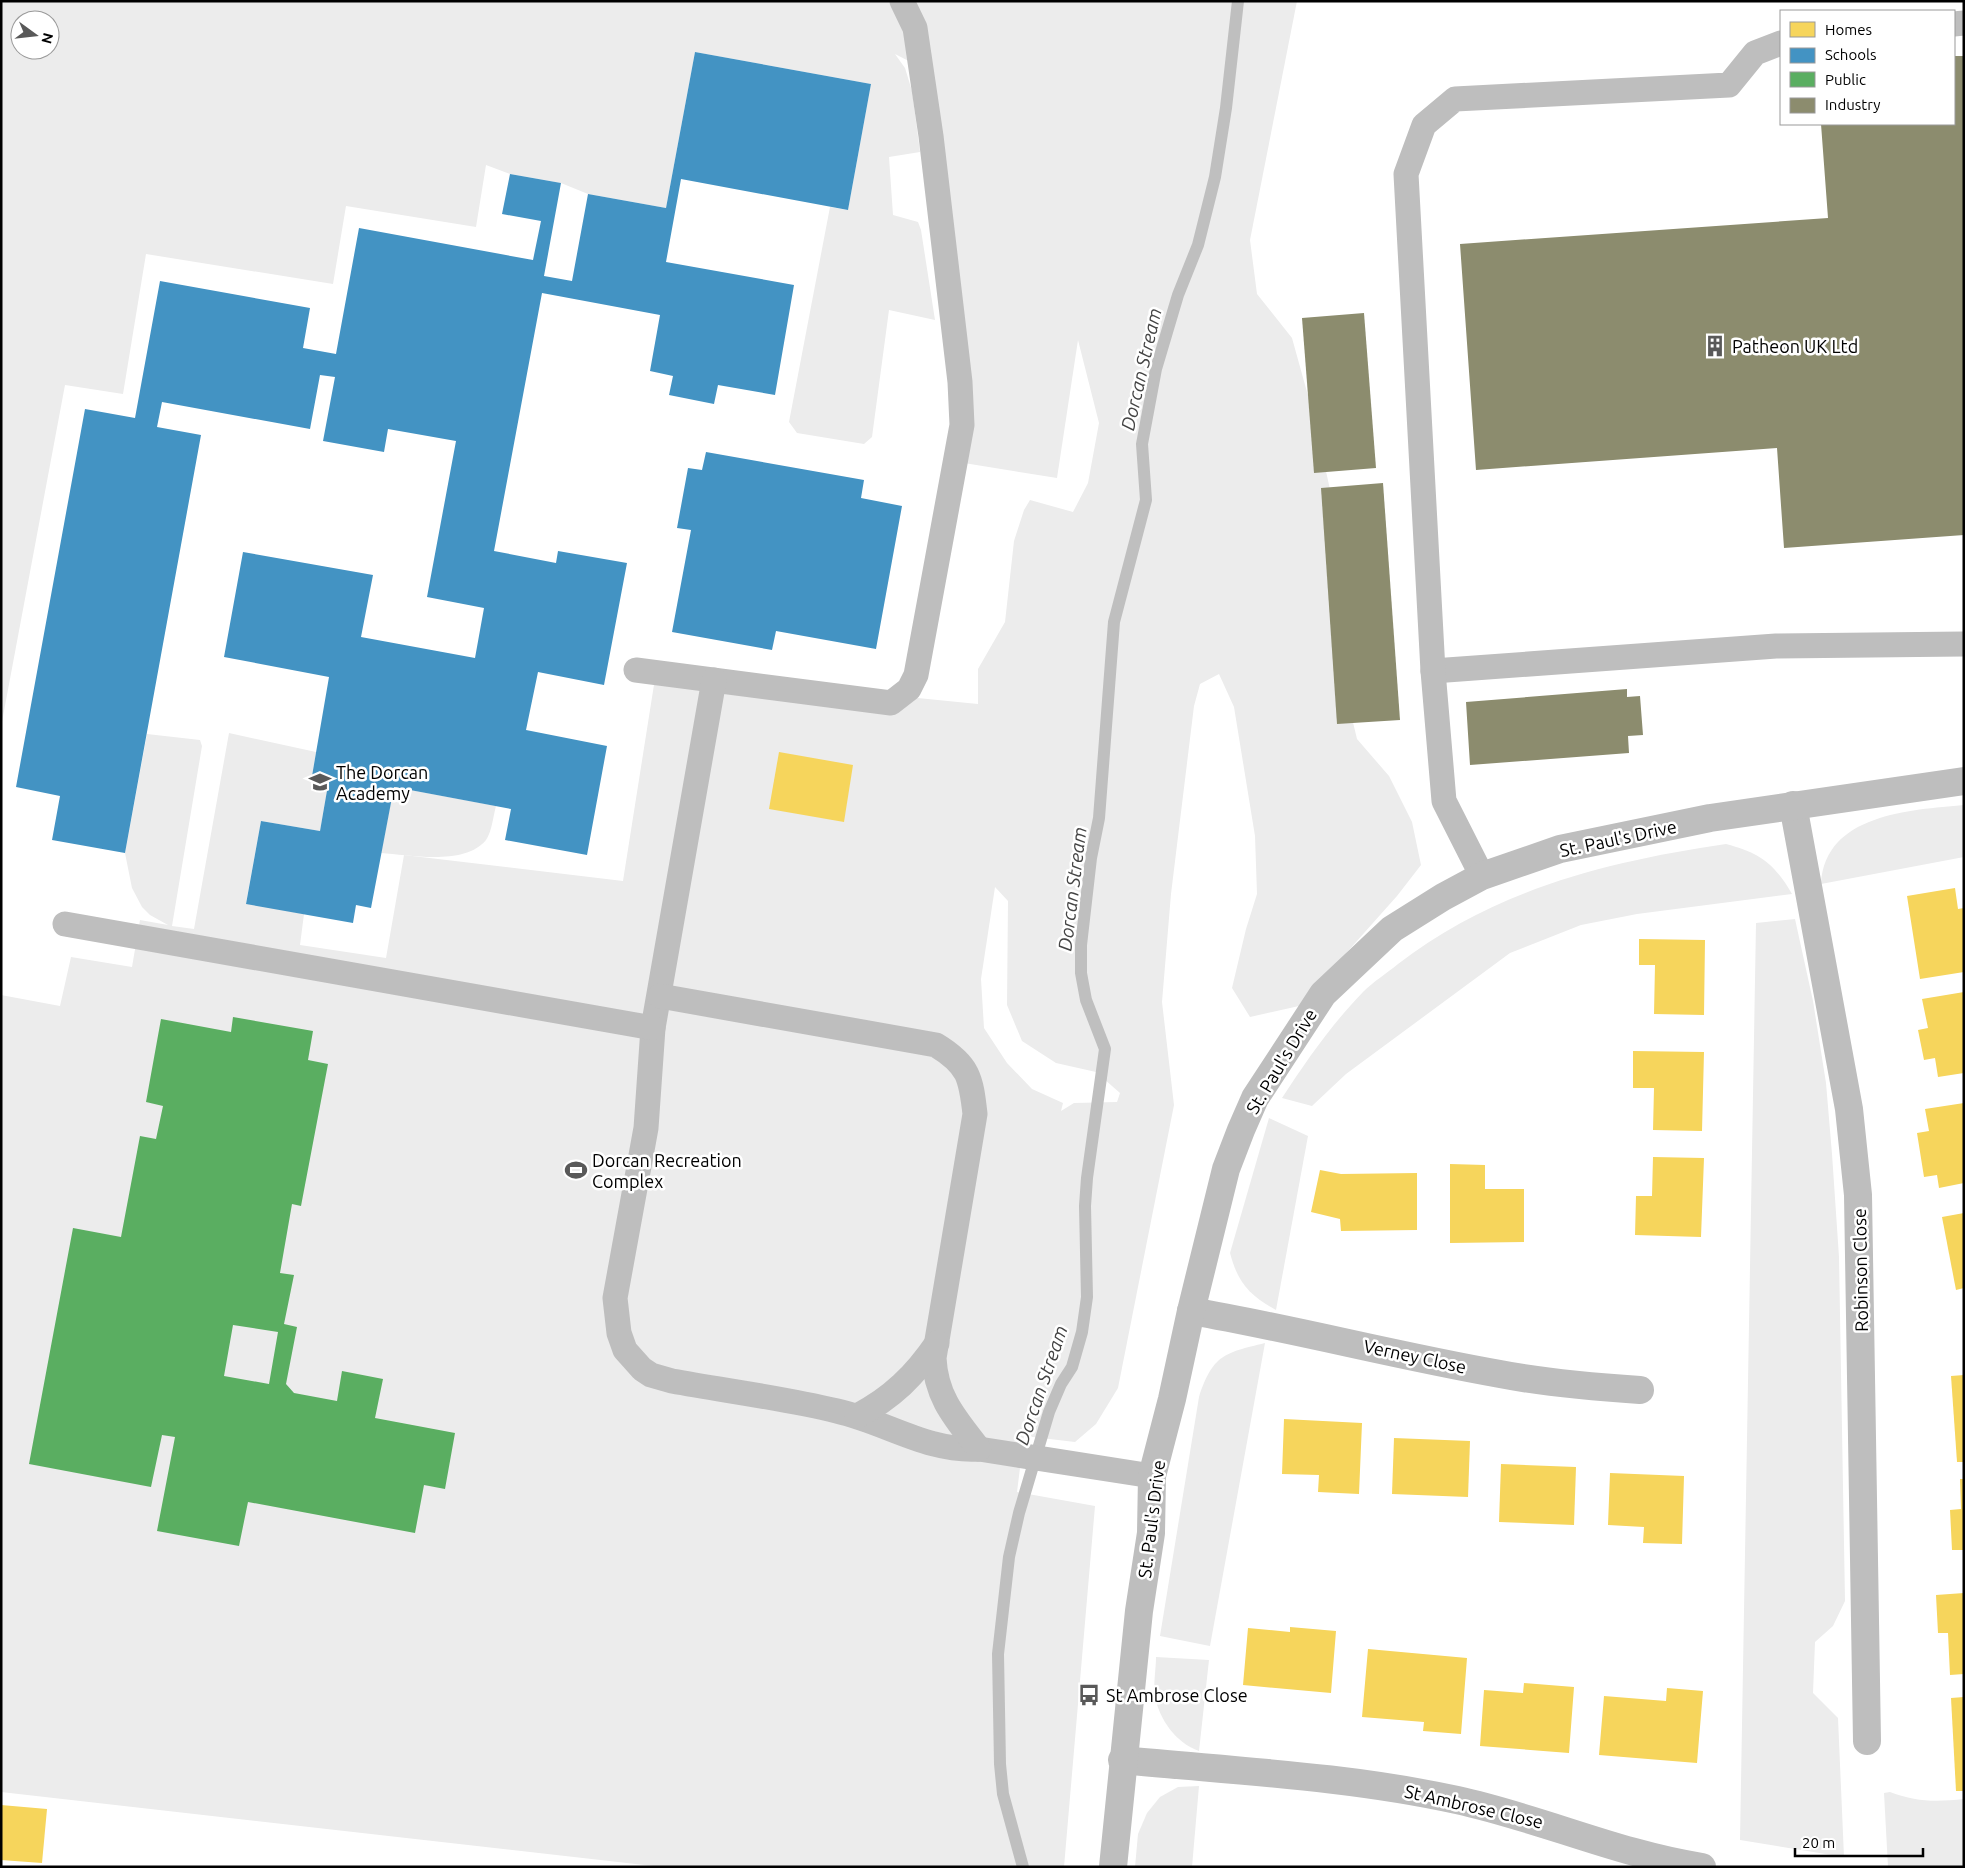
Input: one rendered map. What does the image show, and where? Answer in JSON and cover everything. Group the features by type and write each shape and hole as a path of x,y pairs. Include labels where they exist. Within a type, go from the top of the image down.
{"street":[{"name":"St. Paul's Drive","path":"1112,1867 1139,1611 1151,1533 1152,1476 1172,1399 1191,1311 1226,1169 1255,1098 1292,1038 1323,994 1385,935 1443,897 1482,876 1560,849 1710,818 1964,781"},
{"name":"Robinson Close","path":"1793,805 1849,1109 1858,1196 1867,1741"},
{"name":"Verney Close","path":"1191,1311 1276,1326 1500,1374 1590,1387 1640,1390"},
{"name":"St Ambrose Close","path":"1122,1760 1289,1775 1408,1789 1529,1818 1668,1862 1702,1867"}],"lane":[{"path":"636,670 891,703 909,689 916,675 962,425 960,382 931,136 915,28 902,1"},
{"path":"1482,876 1444,801 1433,671 1406,174 1424,125 1455,99 1729,85 1755,53 1780,43"},
{"path":"1433,671 1776,646 1964,644"},
{"path":"714,680 654,1028 646,1128 616,1298 616,1317 625,1350 642,1369 672,1381 857,1416 935,1446 961,1450 989,1451 1152,1476"},
{"path":"65,924 654,1028"},
{"path":"660,996 936,1045 954,1056 971,1080 975,1114 934,1358 935,1377 940,1394 989,1451"},
{"path":"857,1416 899,1389 915,1374 937,1343"}],"shaded area":[{"path":"1,1 1297,1 1250,240 1257,294 1292,338 1315,421 1350,581 1345,689 1357,739 1389,776 1412,822 1421,865 1397,896 1299,1006 1250,1017 1232,988 1246,929 1257,894 1255,836 1234,707 1219,674 1200,684 1194,706 1171,894 1162,1002 1174,1105 1118,1388 1096,1424 1075,1442 1024,1436 1017,1492 1095,1506 1064,1867 662,1867 1,1792 1,995 60,1006 71,957 132,967 140,920 168,925 150,915 142,907 132,888 125,853 147,734 200,740 202,746 172,926 194,929 229,733 316,752 312,776 329,779 320,831 261,821 246,903 304,914 300,945 386,958 404,855 623,881 656,672 978,704 978,669 1005,622 1014,541 1024,510 1030,500 1073,512 1088,483 1099,423 1078,340 1057,478 964,463 932,73 895,54 905,68 912,91 920,152 889,157 893,215 918,222 921,230 935,320 889,310 872,437 864,444 797,433 789,422 830,207 848,210 871,84 695,52 666,208 588,194 561,183 510,174 486,165 476,227 346,206 333,284 146,254 123,394 65,385 1,727","holes":["995,887 1008,901 1007,1005 1022,1041 1056,1063 1096,1072 1120,1093 1117,1102 1074,1103 1061,1111 1063,1103 1032,1089 1007,1063 984,1028 981,979"]},
{"path":"394,787 496,806 486,840 477,848 451,856 421,857 381,853"},
{"path":"1964,805 1964,857 1821,884 1826,861 1837,843 1854,830 1874,820 1896,814"},
{"path":"1726,844 1748,851 1765,861 1779,874 1792,894 1637,914 1581,925 1510,953 1346,1074 1312,1106 1282,1098 1320,1043 1363,992 1435,938 1473,916 1513,898 1596,870 1682,851"},
{"path":"1795,919 1813,1001 1826,1083 1839,1257 1845,1601 1833,1626 1815,1642 1813,1693 1838,1718 1844,1857 1740,1840 1756,923"},
{"path":"1269,1118 1308,1136 1276,1310 1259,1299 1246,1287 1237,1272 1230,1253"},
{"path":"1265,1343 1210,1646 1160,1636 1199,1397 1204,1383 1209,1372 1222,1358 1230,1353"},
{"path":"1156,1657 1209,1660 1199,1751 1176,1736 1160,1713 1154,1691"},
{"path":"1199,1786 1192,1867 1135,1867 1138,1834 1147,1813 1160,1797 1178,1787"},
{"path":"1890,1792 1909,1798 1926,1800 1964,1799 1964,1867 1888,1867 1884,1793"}],"building: Homes":[{"path":"779,752 853,765 844,822 769,809"},
{"path":"1955,888 1958,909 1964,908 1964,972 1920,979 1907,896"},
{"path":"1639,939 1705,940 1704,1015 1654,1014 1655,965 1639,965"},
{"path":"1964,992 1964,1073 1938,1077 1935,1058 1924,1060 1918,1030 1928,1028 1922,999"},
{"path":"1633,1051 1704,1052 1702,1131 1653,1130 1654,1088 1633,1088"},
{"path":"1964,1103 1964,1183 1939,1188 1937,1175 1924,1177 1917,1133 1929,1131 1925,1109"},
{"path":"1653,1157 1704,1158 1701,1237 1635,1235 1636,1196 1652,1196"},
{"path":"1450,1164 1485,1165 1485,1189 1524,1189 1524,1242 1450,1243"},
{"path":"1320,1170 1341,1174 1417,1173 1417,1230 1341,1231 1340,1219 1311,1212"},
{"path":"1964,1213 1964,1288 1956,1290 1942,1217"},
{"path":"1964,1375 1964,1462 1957,1462 1951,1376"},
{"path":"1284,1419 1362,1423 1359,1494 1318,1492 1319,1475 1282,1474"},
{"path":"1394,1438 1470,1441 1468,1497 1392,1494"},
{"path":"1501,1464 1576,1467 1574,1525 1499,1522"},
{"path":"1610,1473 1684,1476 1682,1544 1643,1543 1644,1527 1608,1525"},
{"path":"1960,1479 1964,1479 1964,1550 1952,1550 1950,1510 1961,1509"},
{"path":"1964,1593 1964,1674 1950,1675 1948,1633 1938,1633 1936,1595"},
{"path":"1290,1627 1336,1631 1331,1693 1243,1685 1248,1628 1290,1632"},
{"path":"1368,1649 1467,1658 1461,1734 1423,1731 1424,1722 1362,1717"},
{"path":"1524,1683 1574,1687 1569,1753 1480,1746 1484,1690 1523,1693"},
{"path":"1667,1688 1703,1691 1697,1763 1599,1755 1604,1696 1666,1701"},
{"path":"1964,1697 1964,1791 1956,1791 1951,1698"},
{"path":"1,1805 47,1809 42,1863 1,1860"}],"building: Schools":[{"path":"695,52 871,84 848,210 681,179 666,262 794,285 775,395 718,385 714,404 669,395 673,376 650,371 660,315 542,293 494,551 556,563 558,551 627,563 604,685 538,672 526,730 607,746 587,855 505,840 511,809 394,787 371,908 356,905 353,923 246,904 261,821 320,831 329,779 312,776 329,677 224,657 243,552 373,575 361,637 475,658 484,608 427,597 456,441 388,429 384,452 323,441 335,377 320,375 310,429 162,402 157,427 201,435 125,853 52,840 60,796 16,787 85,409 135,418 160,281 310,308 303,348 336,354 359,228 533,260 541,221 502,214 510,174 561,183 544,276 572,281 588,194 666,208"},
{"path":"706,452 864,480 861,498 902,506 876,649 776,631 772,650 672,632 691,530 677,528 688,468 702,470"}],"building: Public":[{"path":"233,1017 313,1031 308,1060 328,1064 301,1206 292,1204 280,1273 294,1275 284,1324 297,1327 286,1384 294,1393 337,1401 342,1371 383,1379 375,1418 455,1433 445,1489 424,1485 415,1533 248,1502 239,1546 157,1531 175,1437 162,1435 151,1487 29,1464 73,1228 121,1237 140,1136 156,1139 163,1106 146,1102 161,1019 231,1032","holes":["233,1325 278,1332 269,1384 224,1376"]}],"building: Industry":[{"name":"Patheon UK Ltd","path":"1955,56 1964,56 1964,535 1784,548 1777,448 1476,470 1460,244 1828,218 1821,125 1955,125"},
{"path":"1364,313 1376,468 1314,473 1302,318"},
{"path":"1383,483 1400,720 1337,724 1321,488"},
{"path":"1627,689 1627,697 1640,696 1643,735 1628,736 1629,753 1470,765 1466,702"}],"waterway":[{"name":"Dorcan Stream","path":"1023,1867 1003,1794 1000,1764 998,1654 1009,1557 1019,1513 1049,1412 1061,1384 1072,1367 1082,1332 1087,1297 1085,1206 1087,1178 1105,1049 1086,1000 1081,973 1081,945 1091,858 1099,818 1114,622 1146,500 1142,444 1156,369 1178,295 1198,245 1215,177 1226,108 1238,1"}],"place":[{"name":"Patheon UK Ltd","path":"1715,346"},
{"name":"The Dorcan Academy","path":"320,782"},
{"name":"Dorcan Recreation Complex","path":"576,1170"},
{"name":"St Ambrose Close","path":"1089,1695"}]}
